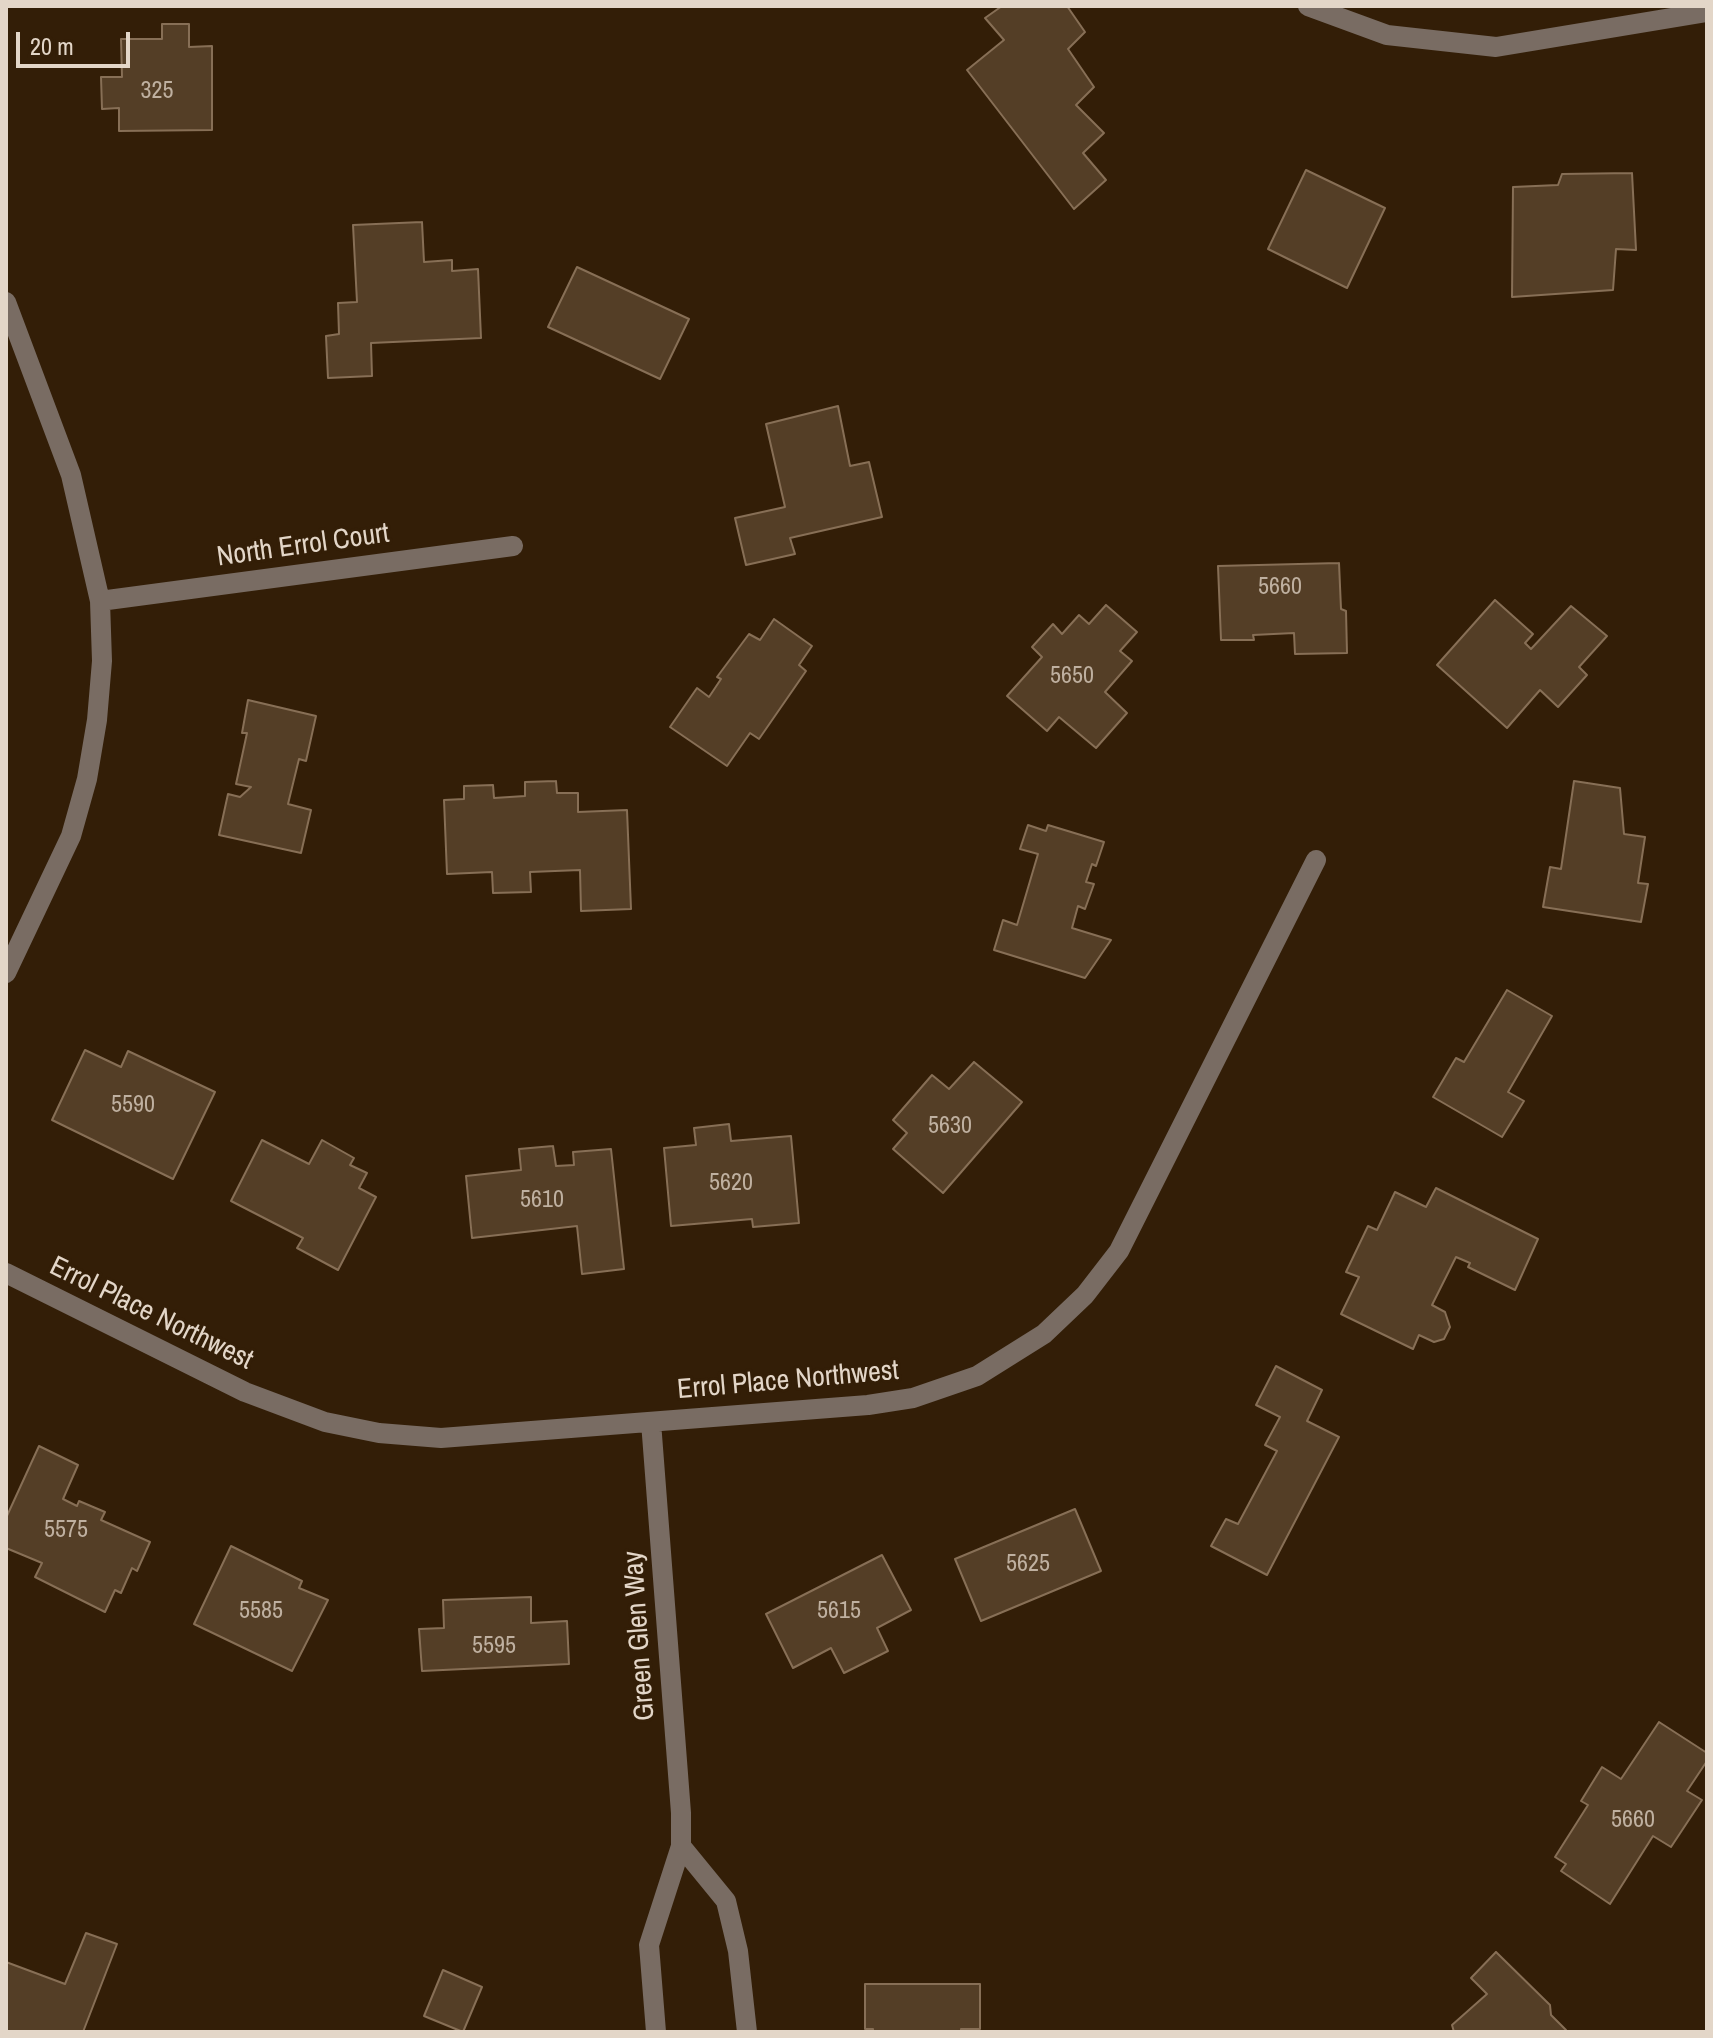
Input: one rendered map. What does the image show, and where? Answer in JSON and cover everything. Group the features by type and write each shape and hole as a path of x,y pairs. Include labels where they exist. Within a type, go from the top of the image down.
{"street":[{"path":"1308,6 1387,35 1496,47 1707,12"},
{"path":"6,302 71,475 100,601 102,661 99,705 87,779 71,836 6,973"},
{"name":"North Errol Court","path":"100,601 513,546"},
{"name":"Errol Place Northwest","path":"6,1273 245,1392 325,1422 379,1433 441,1438 868,1405 913,1398 977,1376 1044,1334 1085,1295 1119,1251 1316,860"},
{"name":"Green Glen Way","path":"651,1422 681,1813 681,1846 649,1945 656,2032"},
{"path":"681,1846 726,1901 738,1951 747,2032"}],"building":[{"path":"1002,6 1067,6 1085,32 1068,49 1094,87 1076,105 1104,133 1083,153 1106,180 1074,209 967,70 1004,40 985,18"},
{"path":"162,24 189,24 189,47 212,46 212,130 119,131 119,108 102,109 101,77 122,77 121,39 162,39"},
{"path":"1306,170 1385,208 1347,288 1268,249"},
{"path":"1632,173 1636,250 1616,249 1613,290 1512,297 1513,187 1558,185 1562,174"},
{"path":"422,222 424,262 452,260 452,271 478,269 481,338 371,343 372,376 328,378 326,336 339,334 338,303 357,302 353,225"},
{"path":"577,267 689,319 660,379 548,327"},
{"path":"838,406 850,466 869,462 882,517 790,538 795,554 746,565 735,518 785,507 766,424"},
{"path":"1339,563 1341,609 1346,611 1347,653 1295,654 1294,633 1253,635 1254,640 1221,640 1218,566"},
{"path":"1495,600 1533,634 1525,643 1531,649 1571,606 1607,636 1579,667 1587,675 1558,707 1540,690 1507,728 1437,665"},
{"path":"1106,605 1137,632 1120,651 1132,661 1105,692 1127,713 1096,748 1059,717 1047,731 1007,696 1042,657 1032,647 1053,624 1062,634 1079,615 1089,624"},
{"path":"774,619 812,646 799,665 806,671 759,739 750,733 727,766 670,727 697,688 709,697 721,679 717,677 749,634 760,640"},
{"path":"248,700 316,716 306,761 299,759 288,804 311,810 301,853 219,835 228,794 240,797 251,787 236,784 247,733 242,733"},
{"path":"556,781 557,793 578,793 578,812 627,810 631,909 581,911 580,870 530,872 531,892 493,893 492,872 447,874 444,800 464,799 464,786 493,785 494,798 525,796 525,782"},
{"path":"1574,781 1620,788 1624,834 1645,837 1638,883 1648,884 1641,922 1543,907 1550,867 1561,869"},
{"path":"1028,825 1046,831 1048,825 1104,842 1096,866 1092,864 1086,882 1094,884 1085,909 1078,906 1072,928 1111,940 1085,978 994,950 1003,920 1017,925 1038,854 1020,849"},
{"path":"1507,990 1552,1016 1508,1092 1524,1101 1502,1137 1433,1097 1456,1058 1464,1062"},
{"path":"85,1050 121,1067 128,1051 215,1092 173,1179 52,1120"},
{"path":"974,1062 1022,1102 943,1193 893,1149 907,1133 893,1120 932,1075 949,1089"},
{"path":"729,1124 731,1141 791,1136 799,1223 753,1227 752,1219 671,1226 664,1148 696,1145 694,1128"},
{"path":"262,1140 309,1164 322,1140 354,1158 350,1165 367,1173 359,1188 376,1197 338,1270 297,1248 303,1238 231,1201"},
{"path":"553,1146 556,1166 574,1165 573,1152 611,1149 624,1269 582,1274 577,1226 472,1238 466,1176 521,1170 519,1149"},
{"path":"1436,1188 1538,1239 1515,1290 1468,1267 1470,1263 1456,1257 1432,1305 1445,1312 1450,1327 1444,1339 1434,1342 1419,1335 1413,1349 1341,1314 1359,1277 1346,1272 1368,1226 1377,1230 1395,1192 1426,1207"},
{"path":"1276,1366 1322,1390 1307,1421 1339,1437 1267,1575 1211,1546 1226,1519 1238,1524 1277,1451 1265,1445 1280,1417 1256,1405"},
{"path":"39,1446 78,1465 63,1499 77,1506 79,1501 105,1512 101,1520 150,1542 137,1571 132,1568 121,1593 115,1590 105,1612 35,1577 42,1563 6,1548 6,1518"},
{"path":"1075,1509 1101,1571 981,1621 955,1559"},
{"path":"231,1546 302,1581 299,1588 328,1600 292,1671 194,1624"},
{"path":"882,1555 911,1610 877,1628 888,1651 844,1673 831,1648 793,1668 766,1614"},
{"path":"531,1597 531,1623 567,1621 569,1664 422,1671 419,1629 444,1628 443,1600"},
{"path":"1659,1722 1707,1753 1707,1761 1687,1791 1702,1800 1671,1847 1653,1836 1610,1904 1561,1871 1566,1864 1555,1857 1588,1805 1581,1801 1602,1767 1621,1779"},
{"path":"86,1933 117,1944 83,2032 6,2032 6,1962 65,1984"},
{"path":"1496,1952 1550,2005 1551,2015 1566,2030 1564,2032 1454,2032 1452,2025 1487,1994 1471,1978"},
{"path":"443,1970 482,1987 463,2032 424,2016"},
{"path":"865,1984 980,1984 980,2029 961,2029 961,2032 873,2032 873,2029 865,2029"}]}
